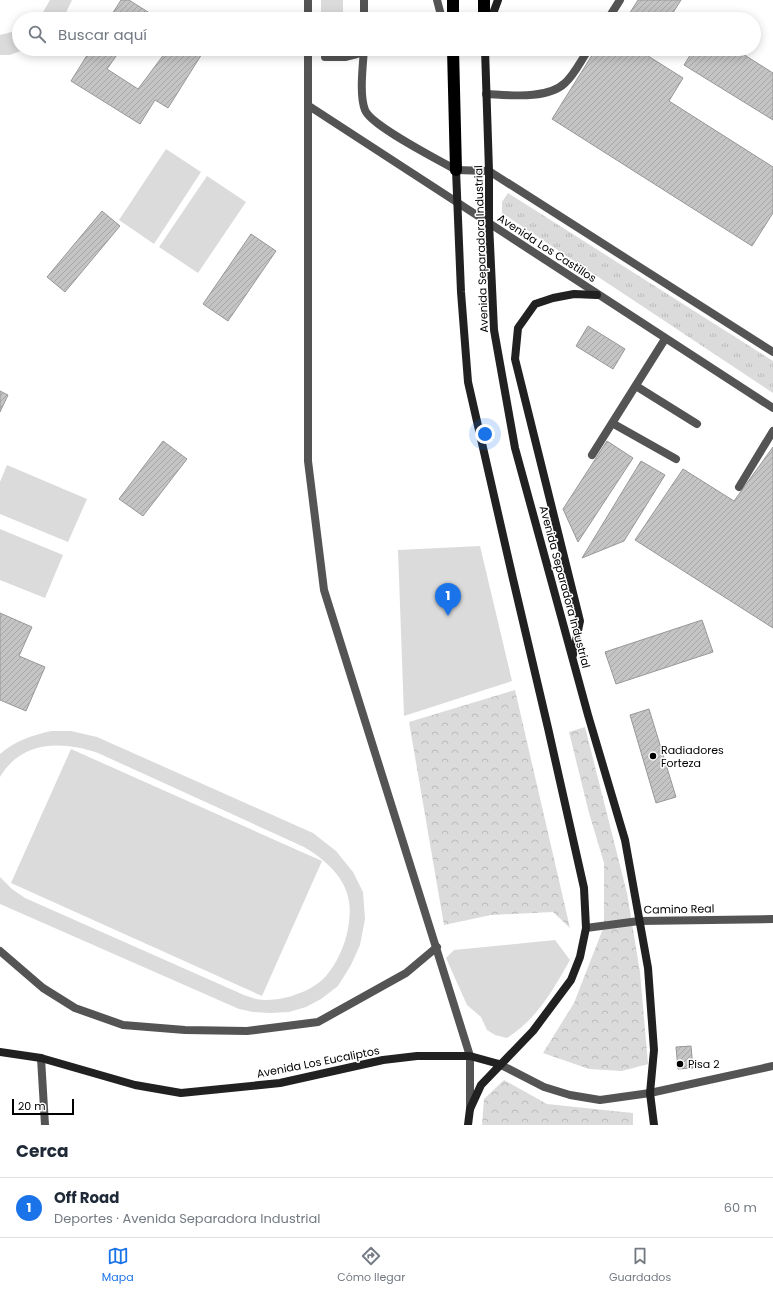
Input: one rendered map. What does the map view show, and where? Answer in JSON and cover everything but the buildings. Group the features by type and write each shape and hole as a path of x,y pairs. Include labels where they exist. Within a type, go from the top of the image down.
{"highway":[{"path":"453,0 453,12"},
{"path":"484,0 484,12"},
{"path":"452,56 456,170"}],"main road":[{"path":"494,12 498,0"},
{"name":"Avenida Separadora Industrial","path":"485,56 489,223 494,330 515,448 625,840 648,968 654,1050 650,1093 654,1125"},
{"name":"Avenida Separadora Industrial","path":"456,170 461,292 468,382 584,888 586,928 580,957 571,980 533,1031 480,1085 470,1109 468,1125"},
{"path":"573,658 580,621 515,359 518,328 535,304 553,298 574,294 597,294"},
{"name":"Avenida Los Eucaliptos","path":"0,1052 41,1058 134,1085 181,1093 280,1083 383,1060 416,1056 470,1056 500,1064"}],"street":[{"path":"308,0 308,12"},
{"path":"364,0 364,12"},
{"path":"437,0 440,12"},
{"path":"612,12 620,0"},
{"path":"308,56 308,461 324,590 470,1056 470,1109"},
{"path":"325,57 349,56"},
{"path":"364,56 362,77 363,104 365,112 383,128 456,170 489,171 773,352"},
{"path":"486,94 530,96 555,89 565,83 584,56"},
{"name":"Avenida Los Castillos","path":"309,106 773,408"},
{"path":"592,455 666,339"},
{"path":"636,386 697,424"},
{"path":"612,423 676,459"},
{"path":"739,487 773,431"},
{"name":"Camino Real","path":"586,928 640,921 773,919"},
{"path":"0,951 43,988 75,1008 123,1025 185,1030 247,1032 318,1022 406,973 437,947"},
{"path":"41,1058 45,1125"},
{"path":"500,1064 544,1087 570,1095 600,1100 650,1093 773,1066"}],"green space":[{"path":"50,0 72,0 66,12 43,12"},
{"path":"321,0 343,0 343,12 321,12"},
{"path":"12,32 12,54 0,55 0,35"},
{"path":"166,149 201,172 154,244 119,220"},
{"path":"207,176 246,202 198,273 159,247"},
{"path":"508,193 773,361 773,393 502,213 502,202"},
{"path":"7,465 87,499 68,542 0,514 0,482"},
{"path":"0,529 63,555 45,598 0,580"},
{"path":"480,546 512,681 404,716 398,550"},
{"path":"515,690 570,928 553,912 491,915 444,925 409,722"},
{"path":"585,727 627,893 640,972 648,1064 622,1071 589,1069 543,1053 574,1003 604,926 604,863 589,813 569,732"},
{"path":"51,731 71,731 97,737 313,833 336,851 353,872 363,892 365,919 360,945 351,965 338,986 321,999 306,1007 289,1012 253,1012 239,1009 0,904 0,877 12,889 25,898 244,995 265,1000 284,998 294,995 303,992 320,982 337,960 345,941 350,911 347,893 344,886 330,866 304,847 98,753 71,746 44,747 31,750 20,756 9,765 0,777 0,754 12,745 24,739"},
{"path":"71,749 322,861 262,996 11,883"},
{"path":"555,940 570,960 536,1013 507,1038 495,1035 487,1030 481,1017 467,1005 446,958 454,950"},
{"path":"504,1080 547,1104 633,1113 633,1125 482,1125 484,1099"}],"place":[{"name":"Off Road","path":"448,616"},
{"name":"Radiadores Forteza","path":"653,756"},
{"name":"Pisa 2","path":"680,1064"}]}
